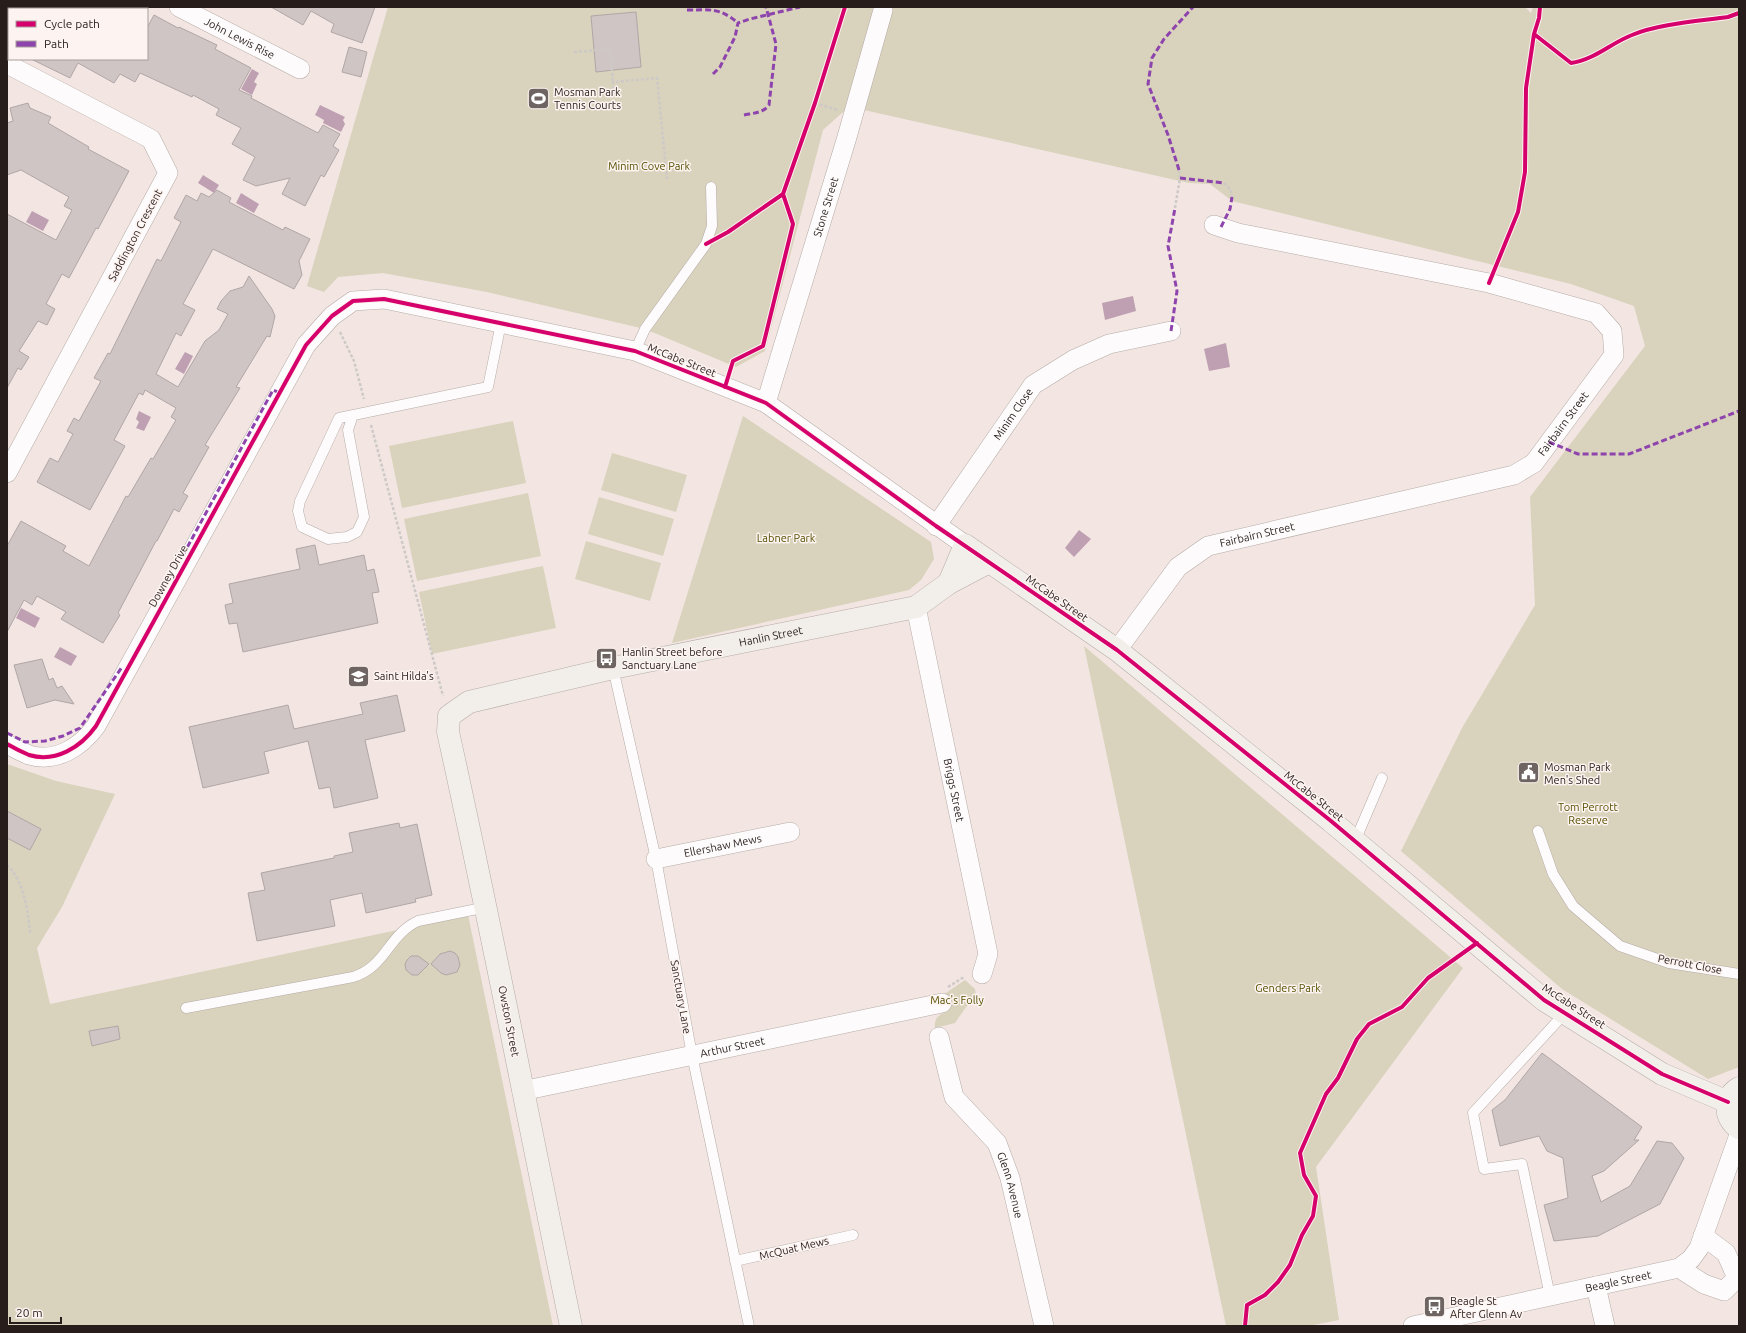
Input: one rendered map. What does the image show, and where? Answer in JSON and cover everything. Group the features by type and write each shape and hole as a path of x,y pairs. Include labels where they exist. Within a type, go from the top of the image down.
{"street":[{"name":"John Lewis Rise","path":"178,7 300,69"},
{"name":"Stone Street","path":"766,403 853,115 883,10"},
{"name":"Saddington Crescent","path":"7,63 151,139 168,174 7,473"},
{"name":"Fairbairn Street","path":"1117,650 1178,567 1208,546 1514,475 1534,463 1614,355 1612,331 1596,313 1489,283 1238,233 1214,225"},
{"name":"McCabe Street","path":"306,345 332,316 353,301 384,299 635,350 766,403 936,526 1117,650 1354,841 1544,1000 1662,1074 1733,1095"},
{"name":"Minim Close","path":"936,526 1033,385 1073,360 1109,344 1170,331"},
{"name":"Downey Drive","path":"7,744 30,755 47,757 63,754 75,748 88,738 306,345"},
{"path":"949,583 965,545"},
{"name":"Hanlin Street","path":"449,716 469,702 613,668 916,607 949,583 989,562"},
{"name":"Briggs Street","path":"916,607 988,954 982,974"},
{"name":"Owston Street","path":"449,716 448,732 487,907 522,1091 571,1326"},
{"name":"Ellershaw Mews","path":"656,859 790,832"},
{"name":"Arthur Street","path":"522,1091 942,1003"},
{"name":"Glenn Avenue","path":"939,1037 954,1097 997,1143 1010,1178 1044,1326"},
{"path":"1733,1095 1728,1115 1731,1121 1739,1128"},
{"name":"Beagle Street","path":"1424,1325 1679,1268 1691,1259 1699,1248 1739,1135"},
{"path":"1679,1268 1704,1284 1724,1291 1737,1278 1726,1253 1703,1236"},
{"path":"1596,1286 1605,1326"}],"lane":[{"path":"635,350 646,329 706,244 712,226 711,187"},
{"path":"353,415 348,430 364,517 356,532 347,537 328,539 302,527 298,512 300,501 339,418 353,415 488,387 501,323"},
{"name":"Sanctuary Lane","path":"613,668 656,859 692,1055 749,1326"},
{"path":"1354,841 1382,778"},
{"name":"Perrott Close","path":"1538,831 1553,874 1573,906 1620,946 1670,962 1739,974"},
{"path":"186,1008 353,978 364,974 378,962 398,935 408,926 418,921 487,907"},
{"path":"1550,1296 1522,1164 1484,1169 1473,1113 1565,1013"},
{"name":"McQuat Mews","path":"735,1261 853,1235"}],"path":[{"path":"574,52 610,49 614,94"},
{"path":"613,82 657,78 667,179"},
{"path":"813,110 818,96"},
{"path":"815,103 853,115"},
{"path":"1175,208 1180,178 1179,170"},
{"path":"1224,184 1231,190 1232,196"},
{"path":"332,316 354,361 449,716"},
{"path":"7,865 19,883 26,904 30,934"},
{"path":"942,1003 939,993 966,976 982,974"}],"green space":[{"path":"388,7 1525,7 1531,13 1533,7 1739,7 1739,1067 1708,1079 1562,989 1401,851 1462,728 1535,605 1530,497 1645,346 1634,306 1571,284 1232,201 1210,184 1189,183 855,108 843,112 823,130 765,351 736,367 645,329 487,292 383,273 338,277 324,292 307,286"},
{"name":"Labner Park","path":"743,416 931,542 934,559 921,580 909,590 672,643"},
{"path":"513,421 526,483 402,508 389,446"},
{"path":"612,453 687,475 676,512 601,490"},
{"path":"528,493 541,556 417,581 404,519"},
{"path":"599,497 674,519 663,556 588,534"},
{"path":"586,541 661,563 650,601 575,579"},
{"path":"543,566 556,628 432,654 419,592"},
{"name":"Genders Park","path":"1084,646 1463,968 1316,1167 1339,1320 1308,1326 1226,1326"},
{"path":"7,764 56,781 115,794 62,907 37,948 50,1004 468,915 553,1326 7,1326"},
{"name":"Mac's Folly","path":"965,980 975,989 976,996 955,1023 935,1028 937,1017 948,1011 943,995"}],"shaded area":[{"path":"252,69 259,73 254,82 257,84 252,95 241,89"},
{"path":"320,105 345,117 343,120 345,124 341,132 323,123 324,120 315,115"},
{"path":"203,175 219,185 214,193 198,183"},
{"path":"241,193 259,204 254,213 236,203"},
{"path":"32,211 49,220 43,231 26,222"},
{"path":"1133,296 1136,311 1105,320 1102,303"},
{"path":"1226,343 1230,367 1209,371 1204,349"},
{"path":"185,352 193,356 184,374 175,369"},
{"path":"139,411 151,417 144,431 136,428 139,422 136,419"},
{"path":"1079,530 1091,539 1074,557 1065,548"},
{"path":"21,608 40,618 35,628 16,618"},
{"path":"60,647 77,656 71,666 54,657"}],"building":[{"path":"271,7 375,7 362,43 331,32 334,24 311,11 303,25"},
{"path":"636,12 641,67 596,72 591,16"},
{"path":"154,15 178,28 179,27 217,45 215,49 251,68 239,90 252,96 251,98 318,133 323,125 340,134 333,146 339,150 324,177 321,175 305,206 282,194 290,178 256,186 243,180 255,157 232,144 241,128 216,115 219,109 193,95 192,97 140,73 135,82 120,74 114,83 78,63 70,78 33,60 148,60 148,26"},
{"path":"349,47 367,52 361,77 342,72"},
{"path":"28,103 30,108 51,117 48,123 89,147 88,149 129,171 98,229 96,228 69,278 62,274 46,304 55,309 47,325 38,321 19,351 29,357 21,370 18,368 7,388 7,214 56,240 72,210 64,206 69,197 21,170 7,175 7,123 13,121 10,108"},
{"path":"217,190 231,198 229,202 283,230 285,227 310,239 299,261 302,275 294,289 213,249 183,304 195,310 181,336 176,333 156,374 178,387 205,341 219,330 228,314 217,309 221,301 230,291 243,287 249,276 272,309 275,316 270,337 267,336 236,387 240,388 205,445 209,447 183,493 188,496 179,512 174,509 118,613 120,615 103,643 61,619 66,612 37,596 32,605 24,600 7,632 7,546 21,521 66,546 63,551 89,566 126,496 128,497 151,458 153,459 176,420 171,417 176,408 145,390 143,395 139,393 114,440 125,446 90,510 37,482 50,458 58,462 73,434 67,431 74,418 79,421 101,381 94,378 108,353 110,354 157,259 161,261 181,222 174,218 186,195 197,201 201,193 209,197"},
{"path":"315,545 319,565 364,555 367,571 374,569 379,592 372,593 378,623 243,652 237,623 229,624 225,605 233,603 229,584 300,569 296,549"},
{"path":"42,659 49,680 53,678 57,688 62,686 74,704 55,700 27,708 14,665"},
{"path":"397,695 405,731 365,740 378,798 334,808 330,787 319,789 308,741 264,752 269,773 203,788 189,727 288,705 294,729 363,714 360,703"},
{"path":"7,811 41,829 30,850 7,838"},
{"path":"399,823 400,828 417,824 432,895 415,899 416,902 366,913 362,893 330,900 335,926 257,941 248,893 265,890 261,873 334,858 334,856 353,852 349,833"},
{"path":"450,951 455,953 458,957 460,965 457,972 446,975 441,973 431,964 440,954"},
{"path":"411,956 418,956 429,964 418,975 412,975 406,970 405,964"},
{"path":"118,1026 120,1039 92,1046 89,1031"},
{"path":"1542,1053 1642,1127 1634,1140 1639,1140 1604,1171 1592,1176 1601,1202 1630,1186 1657,1141 1672,1143 1684,1158 1660,1204 1598,1236 1554,1241 1544,1205 1568,1198 1563,1158 1547,1151 1539,1136 1500,1146 1492,1110 1505,1100"}],"marked path":[{"path":"744,115 761,111 769,105 776,44 766,7"},
{"path":"713,74 720,67 735,37 738,23 800,7"},
{"path":"1179,170 1168,135 1148,84 1152,58 1164,39 1193,7"},
{"path":"687,10 714,10 725,14 738,23"},
{"path":"1180,178 1224,183"},
{"path":"1221,227 1230,209 1232,197"},
{"path":"1171,331 1177,291 1168,246 1175,208"},
{"path":"183,555 273,390 280,393"},
{"path":"1549,442 1578,454 1629,454 1739,411"},
{"path":"7,733 25,742 45,741 63,736 80,728 122,667"}],"cycle path":[{"path":"706,244 728,232 783,194 815,103 845,7"},
{"path":"1489,283 1518,212 1525,172 1526,88 1534,34 1539,18 1540,7"},
{"path":"1534,34 1571,63 1595,55 1624,38 1642,31 1679,23 1728,17 1739,13"},
{"path":"725,387 733,361 763,346 793,224 783,194"},
{"path":"7,744 29,755 49,757 58,755 75,747 90,734 96,726 306,345 332,316 353,301 384,299 635,351 766,403 936,526 1117,650 1331,821 1544,1000 1662,1074 1728,1102"},
{"path":"1245,1326 1247,1305 1265,1295 1278,1282 1290,1265 1302,1235 1313,1216 1316,1196 1304,1175 1300,1153 1326,1094 1338,1078 1357,1039 1369,1024 1402,1007 1428,978 1477,943"}],"place":[{"name":"Mosman Park Tennis Courts","path":"538,98"},
{"name":"Hanlin Street before Sanctuary Lane","path":"607,658"},
{"name":"Saint Hilda's","path":"358,676"},
{"name":"Mosman Park Men's Shed","path":"1529,773"},
{"name":"Beagle St After Glenn Av","path":"1435,1307"}],"park label":[{"name":"Minim Cove Park","path":"649,166"},
{"name":"Tom Perrott Reserve","path":"1588,813"}]}
